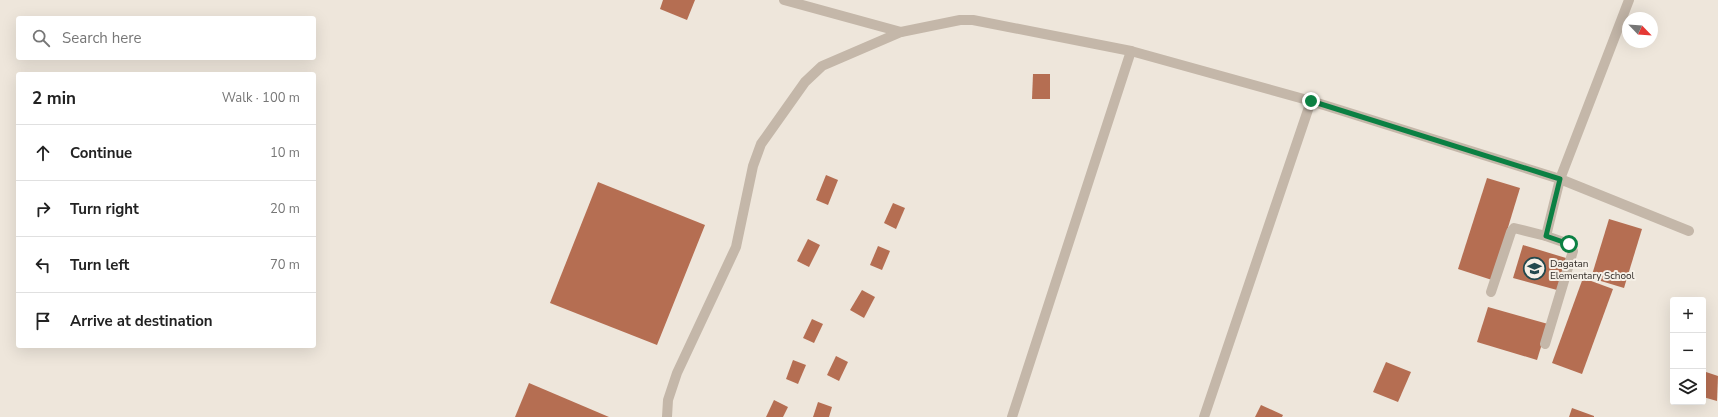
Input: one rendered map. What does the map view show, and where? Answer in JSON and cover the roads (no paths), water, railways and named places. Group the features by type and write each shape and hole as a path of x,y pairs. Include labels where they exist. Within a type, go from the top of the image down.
{"street":[{"path":"784,0 901,32"},
{"path":"1546,236 1560,179 1629,0"},
{"path":"667,417 668,400 677,373 736,247 753,166 761,144 805,82 822,66 901,32 960,20 973,20 1131,51 1311,101 1560,179 1689,231"},
{"path":"1012,417 1131,51"},
{"path":"1204,417 1311,101"},
{"path":"1491,292 1511,232 1514,228 1546,236 1569,244 1572,251 1545,344"}],"place":[{"name":"Dagatan Elementary School","path":"1534,269"}]}
